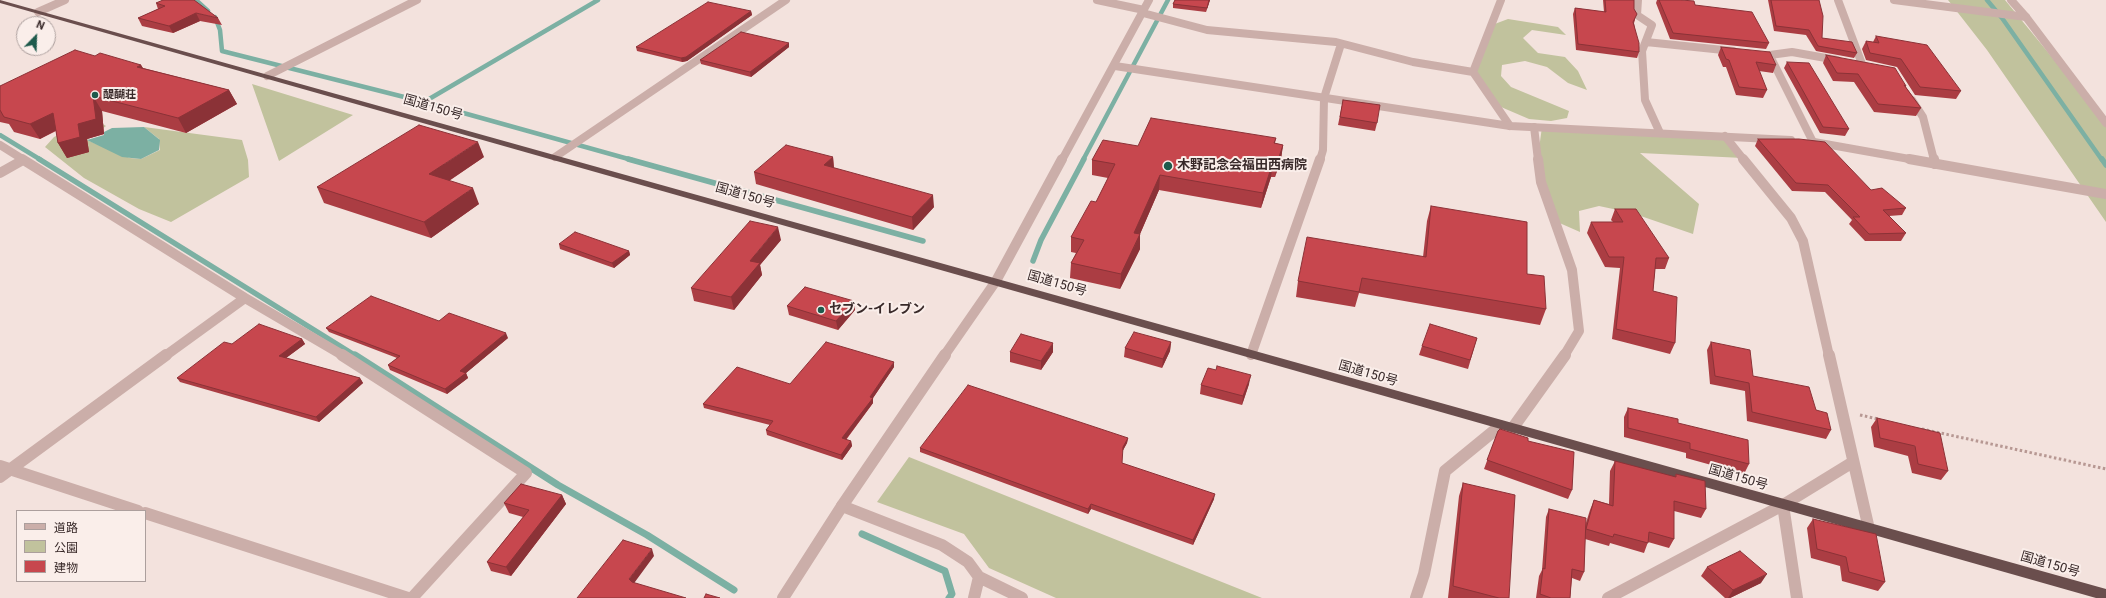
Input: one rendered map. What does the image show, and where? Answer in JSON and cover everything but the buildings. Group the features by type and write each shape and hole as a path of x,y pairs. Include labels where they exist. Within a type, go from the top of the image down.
{"highway":[{"name":"国道150号","path":"0,1 996,281 1500,426 2106,595"}],"street":[{"path":"38,12 65,0"},
{"path":"267,76 417,0"},
{"path":"555,157 786,0"},
{"path":"1097,0 1144,11 1207,30 1302,38 1341,44 1414,62 1473,72 1510,126"},
{"path":"783,598 842,506 996,281 1149,0"},
{"path":"1473,72 1500,0"},
{"path":"1638,0 1637,15 1652,25 1642,51 1645,100 1660,133"},
{"path":"1806,141 1766,55 1792,52 1858,63 1838,0"},
{"path":"1894,0 2026,17"},
{"path":"2011,0 2026,17 2106,122"},
{"path":"1646,42 1739,52"},
{"path":"1251,355 1323,150 1324,98 1341,44"},
{"path":"1114,66 1510,126 1806,141 2106,194"},
{"path":"1906,91 1923,117 1935,164"},
{"path":"1512,429 1573,344 1579,331 1572,270 1541,182 1534,127"},
{"path":"1725,136 1791,218 1803,241 1868,529"},
{"path":"0,145 244,298 374,374 526,473 412,598"},
{"path":"0,173 24,160"},
{"path":"0,477 5,468 244,298"},
{"path":"1416,598 1424,574 1446,471 1500,426"},
{"path":"1608,598 1783,505 1853,462"},
{"path":"5,468 135,510"},
{"path":"1783,505 1797,598"},
{"path":"842,506 942,545 968,562 979,577 1022,598"},
{"path":"146,513 408,598"},
{"path":"974,598 979,577"}],"path":[{"path":"1842,412 1881,420"},
{"path":"1920,428 2106,469"}],"green space":[{"path":"1948,0 2005,0 2106,123 2106,222 1987,50"},
{"path":"1508,19 1558,27 1566,35 1532,30 1523,38 1538,53 1565,57 1578,71 1587,90 1568,83 1547,67 1525,61 1502,65 1501,76 1511,87 1569,111 1567,118 1551,121 1529,119 1494,104 1473,72 1492,25"},
{"path":"252,84 353,115 279,161"},
{"path":"98,121 106,126 87,140 130,158 141,159 160,150 159,139 144,127 242,140 248,160 249,177 171,222 139,209 84,178 45,147 54,137 71,129"},
{"path":"1542,127 1725,136 1743,158 1640,153 1699,204 1693,234 1632,213 1599,206 1579,211 1580,232 1555,221 1538,156"},
{"path":"909,457 1262,598 1056,598 989,568 964,534 877,502"}],"water":[{"path":"144,127 160,140 159,150 141,159 122,157 87,140 104,135 104,132 112,128"}],"waterway":[{"path":"196,0 208,11"},
{"path":"424,102 598,0"},
{"path":"1083,160 1168,0"},
{"path":"1987,0 2002,18 2102,160"},
{"path":"215,17 220,30 222,51 424,102"},
{"path":"424,102 632,160"},
{"path":"0,135 41,160"},
{"path":"39,159 356,356"},
{"path":"628,159 923,241"},
{"path":"1033,261 1041,240 1084,159"},
{"path":"2102,159 2106,165"},
{"path":"355,355 558,485 647,535 734,590"},
{"path":"862,534 945,571 952,594 949,598"}],"place":[{"name":"醍醐荘","path":"95,95"},
{"name":"木野記念会福田西病院","path":"1168,166"},
{"name":"セブン-イレブン","path":"821,310"}]}
